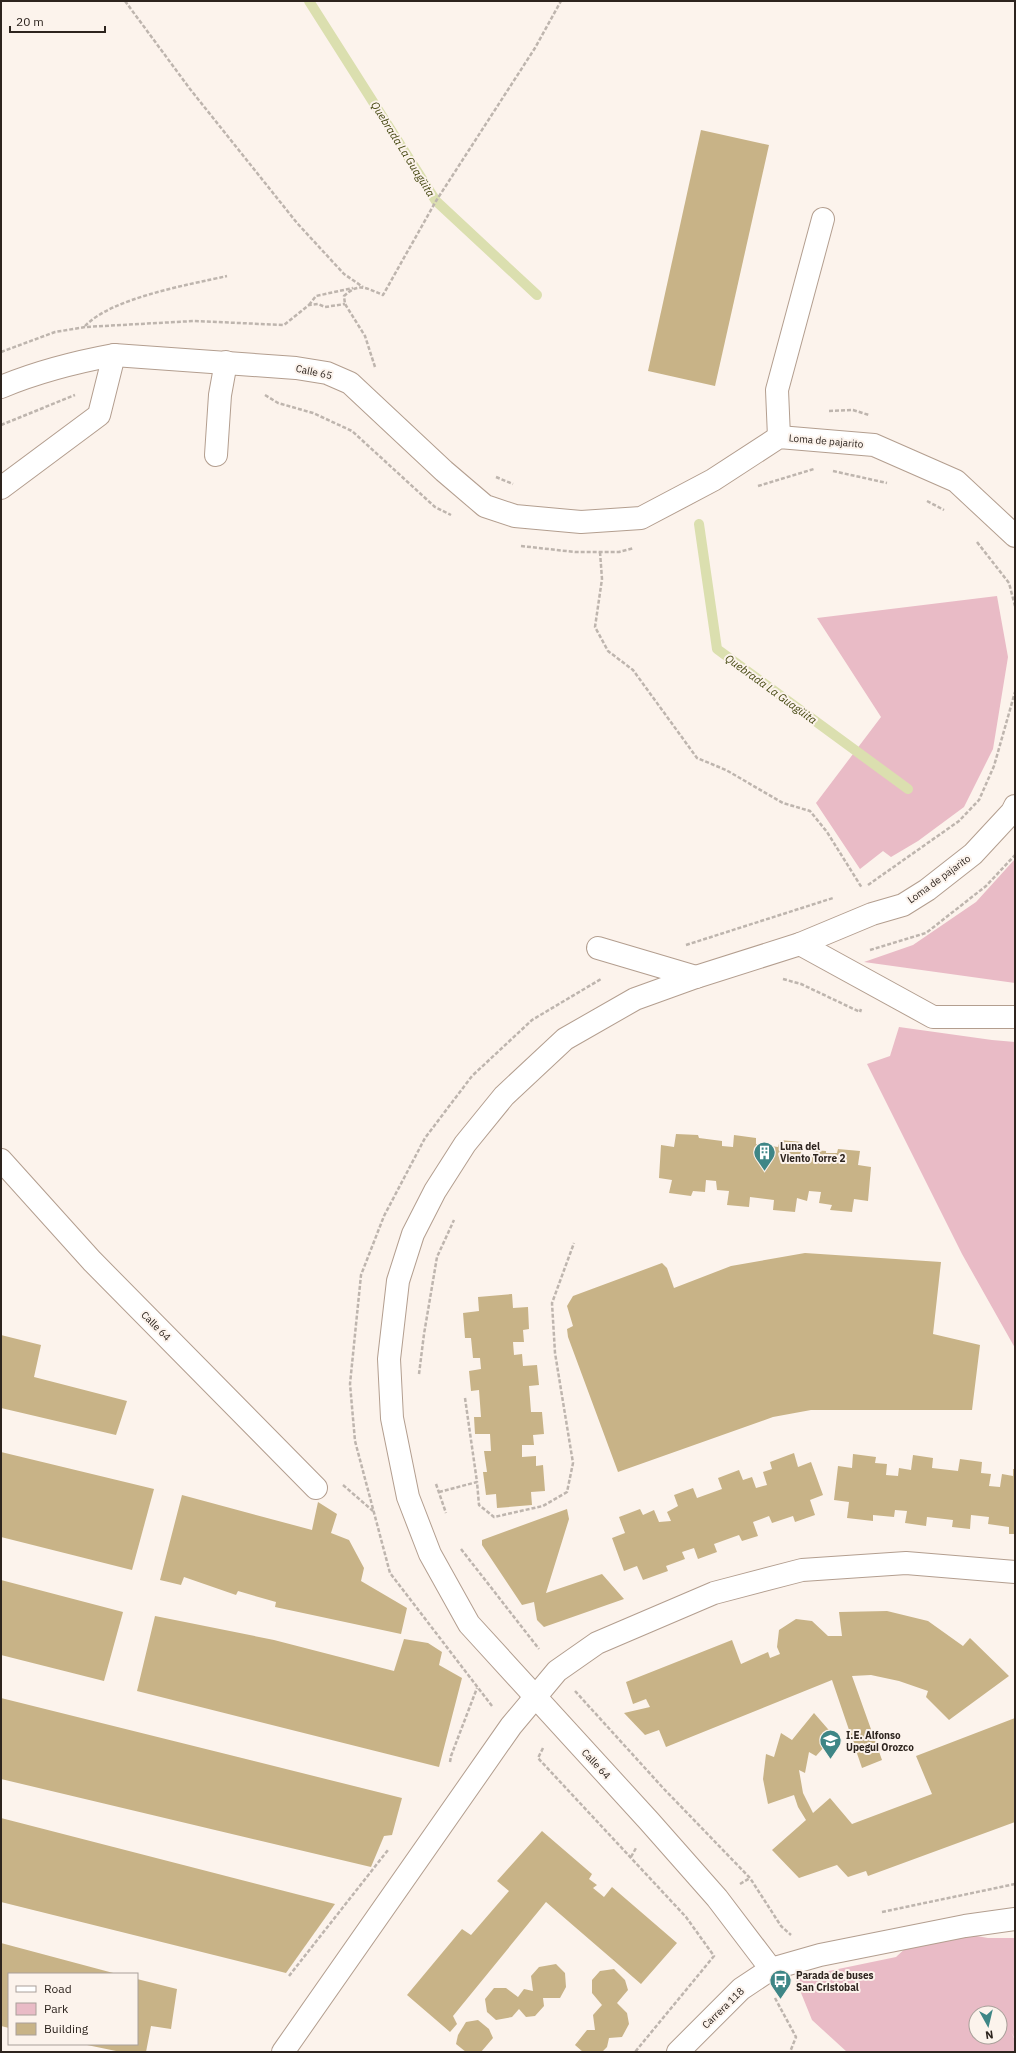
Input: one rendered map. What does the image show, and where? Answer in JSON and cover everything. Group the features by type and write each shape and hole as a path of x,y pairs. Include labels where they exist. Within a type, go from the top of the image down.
{"street":[{"path":"779,437 777,390 823,219"},
{"path":"1,488 99,415 114,355"},
{"name":"Calle 65","path":"1,387 18,380 86,360 114,355 226,362 296,368 327,373 350,383 444,471 485,506 515,516 581,522"},
{"path":"216,455 220,395 226,362"},
{"name":"Loma de pajarito","path":"581,522 641,518 713,480 779,437 874,445 956,481 1015,536"},
{"name":"Loma de pajarito","path":"696,977 800,944 872,914 903,905 927,890 973,854 1012,812 1015,806"},
{"path":"800,944 933,1017 1015,1018"},
{"path":"598,948 696,977"},
{"name":"Calle 64","path":"696,977 635,999 565,1039 504,1096 465,1144 435,1191 413,1234 398,1281 389,1359 392,1418 408,1497 430,1554 469,1624 534,1697 649,1821 717,1898 771,1968"},
{"name":"Calle 64","path":"1,1160 92,1261 316,1488"},
{"path":"283,2052 511,1726 557,1671 597,1643 714,1593 802,1570 906,1563 1015,1572"},
{"path":"771,1968 820,1955 966,1926 1015,1918"},
{"name":"Carrera 118","path":"678,2052 741,1989 771,1968"}],"path":[{"path":"125,1 190,89 297,223 344,274 364,287 383,295 436,201 535,48 561,1"},
{"path":"85,327 95,316 111,307 226,276"},
{"path":"1,352 56,332 85,327 194,320 284,325 309,305 316,296 340,289 364,287"},
{"path":"352,288 344,296 345,304 365,336 377,372"},
{"path":"309,305 318,304 325,307 345,304"},
{"path":"1,424 66,397 105,388"},
{"path":"263,394 278,403 313,413 352,431 435,507 454,517"},
{"path":"823,412 853,410 873,416"},
{"path":"752,489 817,468"},
{"path":"832,471 890,483"},
{"path":"491,475 518,486"},
{"path":"925,500 946,511"},
{"path":"973,536 1009,583 1015,606"},
{"path":"516,544 524,547 575,552 619,552 637,548"},
{"path":"600,552 602,580 595,627 608,651 633,670 697,758 726,770 783,803 810,811 827,832 862,889"},
{"path":"855,891 862,889 959,821 979,800 994,766 1015,692"},
{"path":"868,951 926,933 986,886 1015,855"},
{"path":"594,982 642,960 725,931 835,898"},
{"path":"776,977 801,984 860,1012 868,982"},
{"path":"419,1379 424,1334 437,1257 456,1215"},
{"path":"466,1398 480,1505 494,1517 543,1506 567,1492 573,1463 555,1353 552,1303 574,1243"},
{"path":"433,1479 447,1515"},
{"path":"439,1492 477,1482"},
{"path":"458,1545 557,1671 664,1790 750,1878 781,1926 792,1935 799,1933"},
{"path":"449,1768 451,1756 477,1688"},
{"path":"544,1746 538,1758 686,1917 714,1956 635,2052"},
{"path":"289,1976 393,1844"},
{"path":"878,1913 1015,1884"},
{"path":"753,1981 775,1997 796,2037 790,2052"}],"green space":[{"path":"997,596 1008,657 993,749 964,807 918,841 891,857 883,851 860,869 816,803 881,717 817,618"},
{"path":"1015,859 1015,983 864,962 913,945 976,902"},
{"path":"899,1027 1015,1042 1015,1348 962,1254 867,1064 890,1056"},
{"path":"971,1935 988,1938 1015,1938 1015,2039 1011,2032 1015,2040 1015,2052 847,2052 812,2020 795,1978 896,1957 908,1946"}],"building":[{"path":"701,130 769,145 715,386 648,371"},
{"name":"Luna del Viento Torre 2","path":"676,1134 698,1135 699,1138 722,1141 722,1146 733,1147 734,1135 756,1138 756,1144 778,1147 780,1140 802,1142 801,1154 813,1155 813,1150 826,1151 826,1153 837,1153 838,1149 860,1151 858,1165 871,1167 868,1201 854,1199 852,1212 830,1210 832,1205 819,1203 821,1192 809,1191 807,1201 797,1198 795,1212 773,1210 774,1200 750,1197 749,1207 727,1205 729,1191 717,1190 716,1181 706,1180 705,1192 693,1191 691,1196 669,1193 672,1180 659,1178 661,1145 674,1147"},
{"path":"805,1253 941,1262 933,1334 980,1345 972,1410 811,1410 773,1417 618,1472 568,1337 567,1329 573,1326 567,1306 573,1296 662,1263 667,1268 674,1288 731,1266"},
{"path":"512,1294 513,1308 528,1307 529,1329 523,1330 524,1342 513,1342 514,1355 522,1354 523,1366 537,1365 539,1385 529,1386 531,1412 542,1412 544,1434 533,1435 534,1445 522,1445 522,1457 536,1456 536,1466 543,1465 545,1491 531,1492 532,1505 497,1508 496,1494 486,1495 483,1472 487,1472 484,1451 491,1451 490,1434 475,1434 474,1417 481,1417 479,1390 471,1391 469,1371 481,1369 480,1358 473,1358 471,1338 465,1338 463,1313 479,1311 478,1297"},
{"path":"1,1335 41,1345 34,1377 127,1401 116,1435 1,1408"},
{"path":"1,1452 154,1489 132,1570 1,1537"},
{"path":"794,1453 798,1467 811,1462 823,1495 810,1500 815,1515 795,1522 793,1516 772,1523 769,1516 753,1522 758,1536 742,1541 739,1535 714,1544 717,1552 698,1559 694,1548 682,1552 685,1559 666,1566 668,1571 643,1580 637,1566 624,1571 612,1538 625,1533 619,1517 640,1509 643,1515 654,1510 659,1522 671,1521 667,1512 678,1506 674,1495 693,1488 697,1498 722,1489 718,1478 739,1470 743,1480 752,1477 756,1488 767,1485 763,1472 772,1469 770,1462"},
{"path":"853,1454 876,1457 875,1463 887,1464 886,1475 898,1476 899,1468 911,1470 913,1455 933,1458 932,1468 958,1471 960,1459 982,1462 981,1473 991,1474 989,1486 1000,1487 1002,1474 1013,1476 1013,1469 1015,1469 1015,1534 1009,1534 1009,1527 988,1524 989,1517 971,1515 970,1529 952,1527 953,1520 927,1517 926,1526 905,1523 907,1511 895,1510 894,1517 873,1515 873,1521 847,1518 849,1502 834,1500 838,1466 852,1468"},
{"path":"182,1495 312,1530 318,1502 337,1514 331,1533 349,1540 364,1568 361,1581 407,1608 401,1634 275,1607 276,1602 238,1591 236,1595 184,1577 181,1585 160,1580"},
{"path":"567,1509 569,1519 546,1593 602,1574 624,1599 544,1627 537,1620 534,1602 522,1605 482,1545 482,1540"},
{"path":"1,1580 123,1612 104,1681 1,1655"},
{"path":"887,1611 928,1621 963,1646 970,1638 1009,1676 949,1720 926,1697 928,1691 899,1681 871,1675 852,1676 882,1760 862,1768 832,1680 666,1747 659,1730 645,1735 624,1713 650,1707 646,1699 633,1704 626,1682 732,1640 741,1664 768,1652 770,1658 780,1654 777,1647 779,1630 796,1619 812,1621 828,1636 842,1636 839,1612"},
{"path":"155,1616 274,1640 394,1671 404,1639 428,1643 442,1652 439,1665 462,1678 439,1767 137,1691"},
{"path":"1,1698 402,1798 392,1835 384,1836 371,1867 1,1779"},
{"path":"814,1713 834,1736 816,1756 809,1752 805,1773 799,1770 803,1793 813,1813 830,1798 852,1824 932,1794 916,1756 1015,1718 1015,1822 868,1876 866,1871 848,1877 837,1865 799,1878 772,1850 806,1820 798,1807 794,1795 768,1804 763,1779 766,1754 774,1757 781,1733 792,1740"},
{"path":"1,1818 335,1904 286,1973 1,1902"},
{"path":"542,1831 592,1874 589,1879 597,1885 593,1888 604,1897 612,1887 677,1943 641,1984 546,1902 453,2016 457,2024 450,2032 407,1995 462,1929 471,1935 509,1891 497,1881"},
{"path":"1,1943 113,1973 8,1973 8,2028 1,2026"},
{"path":"556,1964 565,1973 566,1987 560,1998 543,1998 544,2006 535,2016 526,2017 519,2009 512,2017 496,2020 487,2012 485,1999 494,1988 506,1988 518,1997 524,1989 533,1991 531,1976 539,1967"},
{"path":"614,1969 625,1980 628,1990 617,2003 627,2013 629,2024 622,2037 609,2038 607,2047 602,2052 583,2052 575,2045 587,2030 595,2030 593,2015 602,2005 592,1993 592,1980 600,1971"},
{"path":"138,1979 177,1989 171,2029 151,2026 146,2052 121,2052 87,2045 138,2045"},
{"path":"478,2020 489,2029 493,2038 481,2052 466,2052 456,2044 458,2035 466,2022"}],"waterway":[{"name":"Quebrada La Guagüita","path":"309,1 436,201 537,295"},
{"name":"Quebrada La Guagüita","path":"699,524 717,649 908,789"}],"place":[{"name":"Luna del Viento Torre 2","path":"765,1172"},
{"name":"I.E. Alfonso Upegui Orozco","path":"831,1760"},
{"name":"Parada de buses San Cristobal","path":"780,2000"}]}
